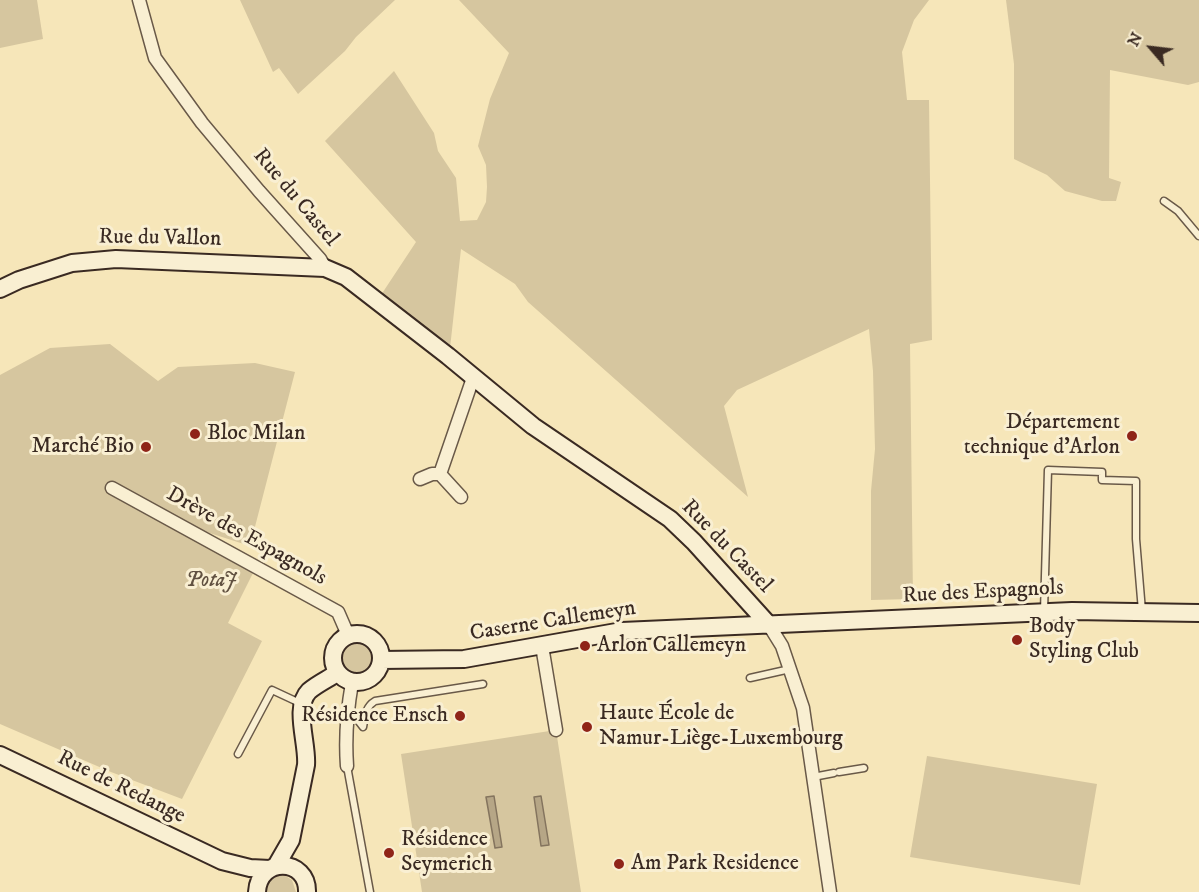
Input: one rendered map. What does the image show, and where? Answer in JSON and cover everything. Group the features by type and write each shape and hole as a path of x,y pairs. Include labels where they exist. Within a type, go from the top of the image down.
{"street":[{"name":"Rue du Castel","path":"139,0 155,58 202,123 320,259 325,268 346,277 533,426 669,519 694,542 769,625"},
{"name":"Rue du Vallon","path":"0,290 19,280 72,262 116,259 325,268"},
{"path":"440,474 473,378"},
{"path":"420,479 432,474 440,474 461,497"},
{"name":"Drève des Espagnols","path":"112,488 338,612 348,635"},
{"name":"Rue des Espagnols","path":"769,625 1044,612 1199,613"},
{"path":"769,625 782,646 803,708 830,892"},
{"name":"Caserne Callemeyn","path":"381,660 403,662 464,659 622,631 769,625"},
{"path":"357,634 367,636 375,642 380,651 381,660 374,675 368,680 352,683 343,680 337,673 332,656 340,640 348,635 357,634"},
{"path":"542,646 556,730"},
{"path":"257,892 260,879 273,867 291,840 306,765 307,752 302,704 308,693 337,673"},
{"path":"347,766 347,708 352,683"},
{"name":"Rue de Redange","path":"0,755 222,861 250,867 287,866 298,871"},
{"path":"291,840 298,871 304,878 306,892"},
{"name":"Rue de Redange","path":"222,861 257,892"}],"lane":[{"path":"1164,201 1179,211 1199,236"},
{"path":"1044,612 1048,470 1102,472 1102,480 1136,481 1136,539 1142,612"},
{"path":"750,678 790,669"},
{"path":"347,708 363,727 366,709 375,701 483,684"},
{"path":"238,754 272,690 302,704"},
{"path":"347,766 370,892"},
{"path":"812,777 864,768"}],"green space":[{"path":"0,0 37,0 43,39 0,48"},
{"path":"240,0 395,0 356,37 345,51 298,94 279,68 273,72"},
{"path":"459,0 929,0 914,20 902,52 907,100 929,100 932,340 910,344 913,599 871,600 871,491 875,449 873,371 869,329 737,390 724,406 748,497 528,302 515,284 461,249 450,348 381,295 416,242 325,141 394,71 434,133 438,151 456,178 460,221 477,220 486,202 487,187 486,165 478,146 490,99 509,53"},
{"path":"1006,0 1199,0 1199,82 1188,85 1110,70 1109,178 1121,182 1116,201 1102,201 1065,191 1047,175 1014,159 1014,64"},
{"name":"PotaJ","path":"110,344 158,381 178,367 255,363 295,372 250,546 138,510 254,571 228,623 262,641 182,799 111,772 0,724 0,375 50,348"},
{"path":"356,643 367,648 372,659 367,670 356,675 345,670 340,659 345,648"},
{"path":"556,730 581,892 422,892 401,754"},
{"path":"927,756 1097,784 1080,885 910,857"},
{"path":"279,875 292,880 296,892 264,892 268,881"}],"shaded area":[{"path":"494,796 502,847 495,848 486,797"},
{"path":"541,796 549,845 541,846 534,797"}],"place":[{"name":"Bloc Milan","path":"195,434"},
{"name":"Département technique d'Arlon","path":"1132,436"},
{"name":"Marché Bio","path":"146,447"},
{"name":"Body Styling Club","path":"1017,640"},
{"name":"Arlon Callemeyn","path":"585,646"},
{"name":"Résidence Ensch","path":"460,716"},
{"name":"Haute École de Namur-Liège-Luxembourg","path":"587,727"},
{"name":"Résidence Seymerich","path":"389,853"},
{"name":"Am Park Residence","path":"619,864"}]}
